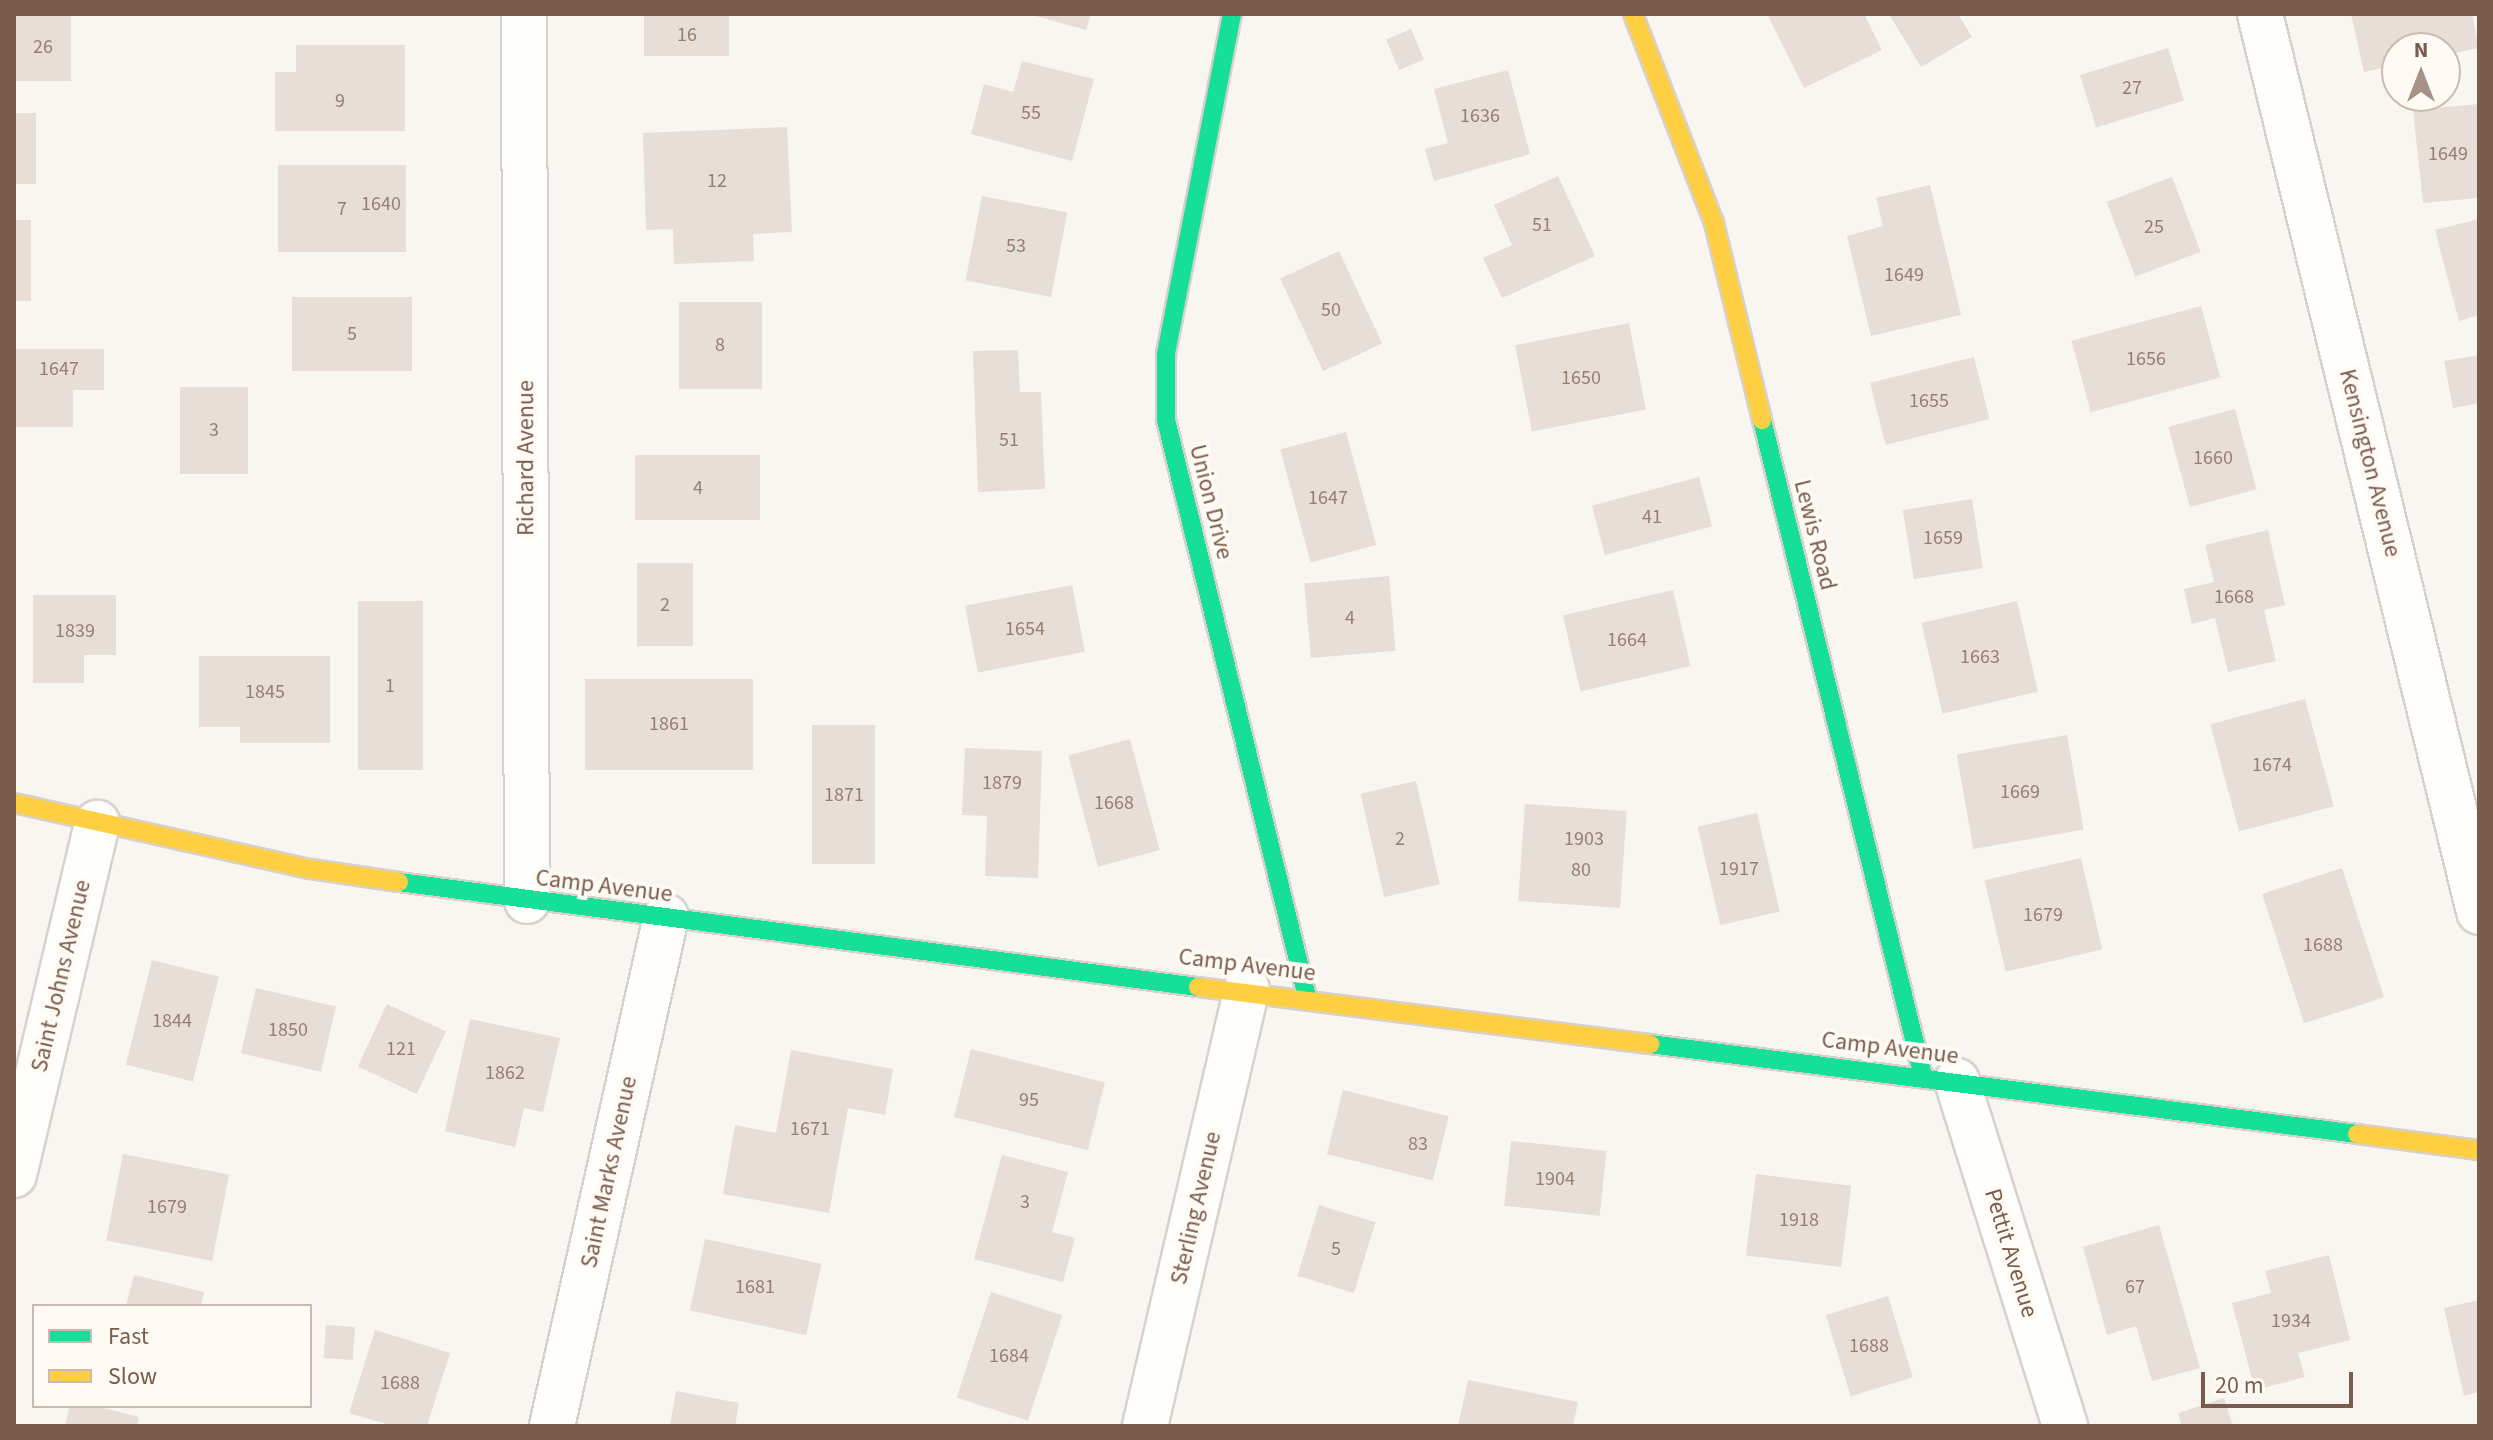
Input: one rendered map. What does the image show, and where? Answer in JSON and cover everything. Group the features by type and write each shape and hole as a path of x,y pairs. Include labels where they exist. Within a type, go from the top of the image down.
{"street":[{"name":"Richard Avenue","path":"524,14 527,901"},
{"name":"Union Drive","path":"1232,14 1166,355 1166,420 1307,997"},
{"name":"Lewis Road","path":"1633,14 1714,223 1940,1078"},
{"name":"Kensington Avenue","path":"2260,14 2479,912"},
{"name":"Camp Avenue","path":"14,803 304,868 527,901 1247,989 2479,1150"},
{"name":"Saint Johns Avenue","path":"14,1175 97,823"},
{"name":"Saint Marks Avenue","path":"552,1426 666,917"},
{"name":"Sterling Avenue","path":"1145,1426 1247,989"},
{"name":"Pettit Avenue","path":"1940,1078 2065,1426"}],"building":[{"path":"14,14 71,14 71,81 14,81"},
{"path":"644,14 729,14 729,56 644,56"},
{"path":"1029,14 1091,14 1086,30"},
{"path":"1767,14 1864,14 1882,50 1804,88"},
{"path":"1889,14 1958,14 1972,37 1921,67"},
{"path":"2351,14 2472,14 2479,48 2461,52 2461,32 2381,32 2381,68 2364,72"},
{"path":"1411,29 1424,59 1399,70 1386,40"},
{"path":"296,45 405,45 405,131 275,131 275,72 296,72"},
{"path":"2168,48 2184,101 2096,127 2080,75"},
{"path":"1022,61 1094,79 1072,161 971,134 984,84 1013,92"},
{"path":"1508,70 1530,154 1434,181 1425,149 1448,143 1434,89"},
{"path":"2479,104 2479,198 2423,203 2413,112 2461,112 2461,106"},
{"path":"14,113 36,113 36,184 14,184"},
{"path":"787,127 792,232 753,234 754,261 674,264 673,229 646,230 643,133"},
{"path":"278,165 406,165 406,252 278,252"},
{"path":"1558,176 1595,256 1502,298 1483,258 1512,245 1494,205"},
{"path":"2172,177 2201,252 2135,277 2107,202"},
{"path":"1930,185 1961,315 1871,336 1847,236 1883,226 1876,198"},
{"path":"982,196 1067,213 1051,297 966,280"},
{"path":"2479,219 2479,315 2459,321 2435,230"},
{"path":"14,220 31,220 31,301 14,301"},
{"path":"1339,251 1382,343 1323,371 1280,278"},
{"path":"292,297 412,297 412,371 292,371"},
{"path":"679,302 762,302 762,389 679,389"},
{"path":"2201,306 2220,377 2091,412 2072,341"},
{"path":"1629,323 1646,409 1532,432 1515,345"},
{"path":"14,349 104,349 104,390 73,390 73,427 14,427"},
{"path":"1018,350 1020,392 1041,392 1045,489 978,492 973,351"},
{"path":"2479,355 2479,403 2453,408 2444,361"},
{"path":"1974,357 1989,419 1886,445 1870,383"},
{"path":"180,387 248,387 248,474 180,474"},
{"path":"2235,409 2256,489 2190,507 2168,427"},
{"path":"1346,432 1376,545 1311,563 1280,450"},
{"path":"635,455 760,455 760,520 635,520"},
{"path":"1699,477 1712,526 1605,555 1592,506"},
{"path":"1972,499 1983,568 1914,579 1903,510"},
{"path":"2268,530 2285,605 2264,610 2276,661 2228,672 2215,618 2192,624 2184,589 2214,582 2205,545"},
{"path":"637,563 693,563 693,646 637,646"},
{"path":"1389,576 1396,651 1311,658 1304,583"},
{"path":"1072,585 1085,652 978,673 965,606"},
{"path":"1673,590 1691,666 1580,691 1563,615"},
{"path":"33,595 116,595 116,655 84,655 84,683 33,683"},
{"path":"358,601 423,601 423,770 358,770"},
{"path":"2017,601 2038,692 1942,714 1922,623"},
{"path":"199,656 330,656 330,743 240,743 240,727 199,727"},
{"path":"585,679 753,679 753,770 585,770"},
{"path":"2305,699 2334,806 2239,832 2210,724"},
{"path":"812,725 875,725 875,864 812,864"},
{"path":"2067,735 2084,830 1973,849 1957,754"},
{"path":"1130,739 1160,850 1098,867 1068,756"},
{"path":"965,748 1042,751 1038,878 985,876 987,816 962,815"},
{"path":"1416,781 1440,884 1384,897 1360,794"},
{"path":"1525,804 1627,811 1620,908 1518,901"},
{"path":"1757,813 1780,911 1720,925 1698,827"},
{"path":"2081,858 2102,950 2006,972 1985,880"},
{"path":"2342,868 2384,997 2304,1023 2262,894"},
{"path":"152,960 219,977 193,1081 126,1065"},
{"path":"256,988 336,1006 321,1072 241,1053"},
{"path":"387,1004 446,1031 417,1094 358,1067"},
{"path":"470,1019 560,1038 543,1112 524,1108 515,1147 445,1131"},
{"path":"971,1049 1105,1082 1088,1150 954,1117"},
{"path":"791,1050 893,1069 885,1115 848,1108 829,1213 723,1194 735,1125 776,1133"},
{"path":"1343,1090 1449,1116 1433,1180 1327,1154"},
{"path":"1511,1141 1606,1151 1600,1216 1504,1206"},
{"path":"123,1154 229,1175 212,1261 106,1240"},
{"path":"1002,1155 1068,1172 1052,1232 1075,1238 1063,1282 974,1259"},
{"path":"1756,1174 1851,1186 1841,1267 1746,1255"},
{"path":"1319,1205 1375,1222 1354,1293 1297,1276"},
{"path":"2159,1225 2200,1368 2152,1381 2136,1326 2107,1335 2083,1247"},
{"path":"705,1239 821,1264 806,1335 690,1310"},
{"path":"2329,1255 2350,1340 2298,1353 2305,1377 2255,1390 2232,1303 2271,1293 2265,1271"},
{"path":"134,1275 204,1292 201,1304 127,1304"},
{"path":"991,1292 1062,1315 1028,1421 957,1398"},
{"path":"1888,1296 1913,1377 1851,1396 1826,1315"},
{"path":"2479,1300 2479,1392 2464,1396 2444,1308"},
{"path":"326,1325 355,1327 353,1360 324,1358"},
{"path":"375,1330 450,1353 427,1426 393,1426 349,1413"},
{"path":"1468,1380 1578,1402 1573,1426 1458,1426"},
{"path":"676,1391 739,1403 735,1426 670,1426"},
{"path":"2224,1398 2233,1426 2182,1426 2178,1413"},
{"path":"70,1408 104,1408 139,1417 137,1426 65,1426"}],"traffic: fast":[{"path":"1232,14 1166,355 1166,420 1307,997"},
{"path":"1762,420 1923,1076"},
{"path":"399,882 1198,987"},
{"path":"1650,1044 2357,1134"}],"traffic: slow":[{"path":"1633,14 1714,223 1762,420"},
{"path":"14,803 304,868 399,882"},
{"path":"1198,987 1650,1044"},
{"path":"2357,1134 2479,1150"}]}
